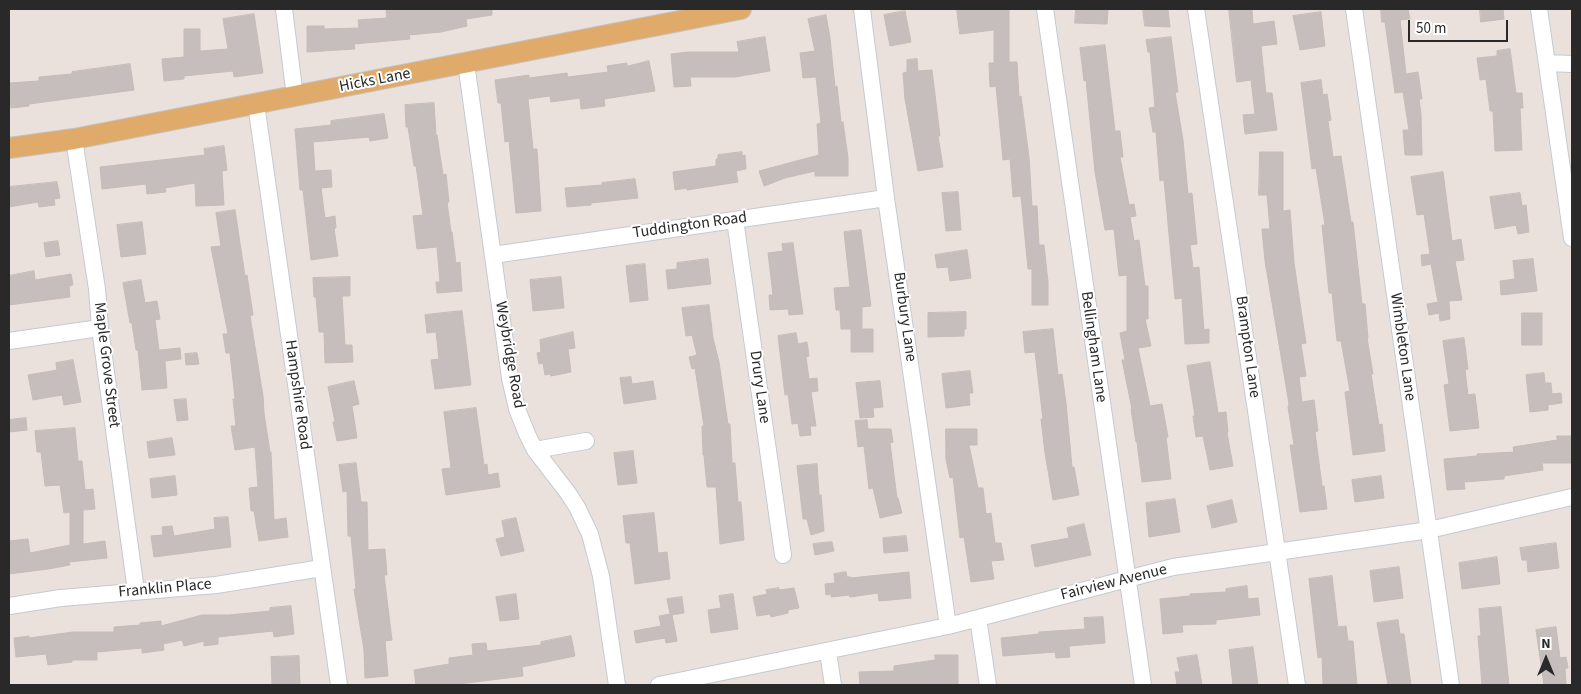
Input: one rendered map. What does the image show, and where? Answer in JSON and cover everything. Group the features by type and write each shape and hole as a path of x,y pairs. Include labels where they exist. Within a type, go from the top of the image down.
{"main road":[{"name":"Hicks Lane","path":"9,148 74,139 741,9"}],"street":[{"path":"284,9 295,97"},
{"name":"Burbury Lane","path":"862,9 886,198 948,626"},
{"name":"Bellingham Lane","path":"1045,9 1142,685"},
{"name":"Brampton Lane","path":"1196,9 1297,685"},
{"name":"Wimbleton Lane","path":"1354,9 1451,685"},
{"path":"1539,9 1572,238"},
{"name":"Weybridge Road","path":"466,63 510,378 517,409 536,450 568,493 590,534 602,576 617,685"},
{"path":"1547,63 1572,64"},
{"name":"Hampshire Road","path":"256,104 339,685"},
{"name":"Maple Grove Street","path":"74,139 136,591"},
{"name":"Tuddington Road","path":"493,255 886,198"},
{"name":"Drury Lane","path":"736,220 783,555"},
{"path":"9,341 100,328"},
{"path":"536,450 586,441"},
{"name":"Fairview Avenue","path":"659,685 677,683 948,626 1127,579 1202,562 1429,530 1572,497"},
{"name":"Franklin Place","path":"9,606 61,598 216,585 322,568"},
{"path":"978,618 988,685"},
{"path":"828,652 833,685"}],"building":[{"path":"401,9 492,9 492,15 466,19 467,26 441,32 409,35 410,39 354,44 355,49 307,52 307,26 324,26 324,29 359,28 358,20 387,18 386,11"},
{"path":"957,9 1009,9 1009,62 1017,62 1019,97 1021,96 1029,157 1032,206 1037,206 1039,245 1044,245 1048,282 1048,305 1032,305 1032,269 1028,269 1021,196 1013,197 1010,159 1003,160 996,86 990,87 989,63 994,63 994,30 960,34"},
{"path":"1076,9 1108,9 1107,24 1075,23"},
{"path":"1143,9 1168,9 1170,27 1145,26"},
{"path":"1229,9 1252,9 1253,24 1274,21 1277,44 1261,46 1266,93 1272,93 1277,130 1245,134 1243,115 1255,114 1251,80 1237,82"},
{"path":"1381,9 1408,9 1410,19 1400,20 1406,74 1418,72 1422,99 1419,99 1422,155 1405,155 1403,130 1409,130 1403,92 1395,93 1385,22 1382,22"},
{"path":"1480,9 1503,9 1504,19 1481,22"},
{"path":"905,11 911,42 890,46 884,15"},
{"path":"1321,12 1325,46 1300,50 1293,16"},
{"path":"254,14 263,73 234,77 233,71 184,76 184,79 164,81 162,59 184,57 184,29 200,29 200,51 228,49 223,19"},
{"path":"826,15 835,87 837,86 848,158 848,176 815,176 815,171 785,178 764,186 759,171 819,155 817,124 821,123 816,77 803,78 800,53 815,51 808,19"},
{"path":"765,37 770,71 735,77 690,77 691,86 674,87 671,54 739,52 737,42"},
{"path":"1171,37 1178,92 1175,92 1183,140 1188,194 1192,193 1197,244 1190,245 1193,268 1199,267 1204,330 1209,329 1209,343 1185,344 1182,298 1175,299 1164,180 1160,181 1156,132 1153,132 1149,108 1155,107 1150,52 1148,52 1146,40"},
{"path":"1105,45 1115,131 1120,131 1123,157 1120,157 1129,205 1134,204 1136,216 1130,217 1134,241 1139,240 1145,286 1148,286 1148,319 1145,319 1151,346 1138,348 1150,406 1162,404 1168,437 1166,437 1171,479 1142,482 1132,409 1122,360 1125,360 1120,333 1127,331 1127,275 1119,276 1114,229 1105,230 1095,172 1086,80 1084,81 1080,48"},
{"path":"1510,49 1516,93 1522,93 1523,108 1520,108 1522,150 1495,151 1493,111 1490,111 1486,79 1480,80 1477,58 1497,56 1497,51"},
{"path":"917,59 918,71 932,70 943,167 918,171 905,99 903,73 907,72 907,60"},
{"path":"649,61 655,91 604,99 605,106 581,109 580,98 551,102 550,96 528,99 533,149 537,149 541,211 516,213 509,141 505,142 501,103 498,103 495,80 529,75 529,78 567,73 568,77 608,72 607,66 627,63 627,66"},
{"path":"130,64 134,90 11,108 9,83 39,81 39,77 72,74 72,72"},
{"path":"1321,80 1323,95 1327,94 1331,120 1328,121 1333,157 1341,156 1351,222 1353,222 1362,304 1365,304 1367,338 1373,374 1371,374 1379,425 1382,424 1385,451 1353,455 1345,392 1350,391 1341,341 1337,341 1332,293 1329,293 1322,225 1325,225 1316,168 1312,169 1301,83"},
{"path":"434,103 436,135 443,175 446,174 451,232 456,263 460,262 462,291 437,293 436,282 440,282 437,247 417,249 413,216 423,215 416,166 414,166 408,127 406,127 405,105"},
{"path":"384,114 388,138 370,141 369,137 313,142 315,171 331,170 332,187 321,188 325,218 335,216 336,228 334,228 338,256 311,260 303,190 300,190 295,129 331,125 331,121"},
{"path":"224,146 227,170 222,171 224,205 196,206 195,183 165,188 166,192 147,194 146,184 102,189 100,167 205,155 204,149"},
{"path":"742,152 742,156 745,155 746,169 736,171 738,182 687,190 687,188 675,190 673,172 716,166 718,155"},
{"path":"1260,152 1283,152 1283,211 1290,210 1294,263 1306,343 1301,344 1306,376 1299,377 1302,402 1314,400 1318,431 1315,432 1327,509 1300,512 1290,445 1294,445 1289,404 1265,261 1262,229 1270,229 1267,195 1259,195"},
{"path":"1443,172 1452,241 1461,239 1464,260 1455,261 1462,300 1449,301 1450,319 1440,321 1439,313 1429,315 1427,304 1438,302 1431,264 1422,266 1421,255 1430,254 1424,214 1417,215 1411,177"},
{"path":"635,179 638,198 567,207 565,188 602,185 602,183"},
{"path":"57,182 60,198 54,199 55,205 39,207 38,202 9,207 9,187"},
{"path":"958,192 961,230 946,231 942,193"},
{"path":"1520,193 1522,206 1526,205 1529,232 1518,234 1516,225 1495,229 1490,197"},
{"path":"235,210 253,315 250,316 271,452 274,520 286,518 288,537 259,541 254,511 251,511 249,488 258,487 255,447 235,450 231,426 236,426 233,399 235,399 230,353 226,353 223,334 228,334 211,247 221,246 216,213"},
{"path":"142,222 146,254 121,257 117,225"},
{"path":"861,230 871,306 862,307 862,329 873,329 873,352 851,352 851,329 841,329 840,310 836,310 834,288 850,287 844,232"},
{"path":"58,241 60,255 46,257 44,243"},
{"path":"793,243 803,314 789,315 788,309 770,310 769,295 773,295 768,253 783,251 782,244"},
{"path":"967,250 971,278 950,281 948,267 937,268 935,255"},
{"path":"708,259 711,284 668,289 666,270 677,269 677,263"},
{"path":"1533,259 1537,291 1501,295 1500,281 1515,279 1513,261"},
{"path":"645,264 648,300 630,302 626,266"},
{"path":"34,271 35,280 71,274 73,285 69,286 70,297 9,305 9,276"},
{"path":"350,277 350,296 342,296 345,345 352,345 353,362 325,363 324,332 319,332 313,278"},
{"path":"561,277 564,308 533,311 530,280"},
{"path":"141,280 145,303 157,301 160,319 155,320 159,350 180,348 181,359 165,361 167,388 142,390 138,350 136,350 123,283"},
{"path":"709,305 728,424 730,424 732,463 735,463 738,502 741,502 744,540 720,544 716,487 707,487 703,455 702,426 704,426 695,368 692,369 689,357 697,355 692,335 686,336 682,308"},
{"path":"462,311 471,385 435,389 431,360 439,359 436,332 427,333 425,315"},
{"path":"966,312 964,336 928,337 928,313"},
{"path":"1522,313 1542,313 1542,345 1522,345"},
{"path":"1053,329 1058,375 1062,374 1066,403 1072,467 1074,467 1079,495 1053,500 1045,453 1035,352 1025,353 1023,332"},
{"path":"573,332 575,348 568,349 571,372 551,376 550,374 545,375 543,363 539,364 537,353 541,352 540,340"},
{"path":"796,333 798,344 807,342 809,356 806,357 809,379 817,378 818,391 811,392 816,426 810,426 811,435 800,436 798,423 792,424 788,394 785,395 778,336"},
{"path":"1464,338 1468,369 1465,370 1468,395 1475,394 1479,428 1450,431 1444,385 1449,384 1443,341"},
{"path":"197,353 199,364 186,365 185,354"},
{"path":"73,360 81,402 64,405 62,395 33,400 28,375 57,370 56,363"},
{"path":"1210,362 1218,413 1226,412 1227,433 1233,466 1210,470 1203,436 1196,437 1193,416 1195,416 1187,366"},
{"path":"970,371 973,393 969,393 970,405 946,408 942,374"},
{"path":"1544,373 1545,383 1551,383 1552,394 1561,393 1562,403 1548,405 1548,410 1530,412 1526,375"},
{"path":"631,377 632,384 653,381 656,399 624,404 620,378"},
{"path":"354,381 359,404 352,406 357,438 337,441 328,387"},
{"path":"880,381 883,407 873,408 874,417 860,418 856,383"},
{"path":"186,399 188,420 177,421 174,400"},
{"path":"476,408 484,465 487,464 488,475 498,473 500,487 446,495 442,469 451,468 444,412"},
{"path":"26,418 27,430 9,432 9,420"},
{"path":"867,420 868,429 891,429 893,442 890,443 897,498 902,513 880,518 873,488 869,489 864,446 858,447 855,421"},
{"path":"75,428 78,461 82,461 85,490 93,489 95,509 83,510 83,544 105,541 107,558 69,562 70,565 9,574 9,541 28,539 30,553 70,545 70,512 64,513 60,485 45,486 41,452 37,452 35,431"},
{"path":"946,429 977,429 977,445 969,445 978,488 983,488 986,514 991,513 995,543 1001,543 1004,560 991,561 994,579 971,582 964,537 960,538 953,477 950,478 946,459"},
{"path":"1557,436 1572,436 1572,463 1542,463 1543,470 1504,476 1504,479 1464,482 1465,489 1447,490 1444,459 1477,456 1477,454 1514,452 1513,447 1557,440"},
{"path":"172,438 175,455 149,458 147,442"},
{"path":"633,451 637,483 618,485 614,453"},
{"path":"356,463 361,502 367,502 368,550 385,549 387,575 384,575 392,640 385,641 388,676 365,678 364,650 354,589 356,589 351,536 348,536 347,491 343,492 339,465"},
{"path":"817,464 824,531 811,535 807,519 803,519 797,466"},
{"path":"175,476 177,495 152,498 150,479"},
{"path":"1381,476 1384,498 1355,502 1352,480"},
{"path":"1175,499 1180,532 1149,537 1146,503"},
{"path":"1232,500 1237,522 1212,528 1207,506"},
{"path":"654,513 658,553 667,552 670,579 635,584 630,543 626,543 623,516"},
{"path":"228,517 231,547 154,557 151,536 163,535 162,527 172,526 174,536 215,529 214,518"},
{"path":"516,518 524,551 501,556 496,539 505,537 502,521"},
{"path":"1084,524 1091,555 1035,567 1031,545 1069,538 1067,528"},
{"path":"906,536 908,551 884,553 883,538"},
{"path":"832,542 834,551 815,555 813,544"},
{"path":"1556,543 1559,568 1528,572 1527,560 1522,560 1520,548"},
{"path":"1497,557 1500,584 1462,589 1459,563"},
{"path":"1399,567 1403,598 1374,602 1370,571"},
{"path":"846,572 847,577 851,578 909,572 911,598 879,601 878,593 850,597 849,595 831,597 831,594 826,595 825,584 835,583 834,574"},
{"path":"1332,576 1338,627 1346,626 1348,641 1353,641 1357,685 1323,685 1322,657 1318,658 1309,579"},
{"path":"1247,586 1248,599 1258,598 1260,615 1216,620 1216,624 1182,625 1183,632 1163,634 1160,599 1190,596 1190,594 1226,592 1226,589"},
{"path":"779,588 779,590 794,588 799,608 771,617 770,614 757,616 753,597 767,594 766,590"},
{"path":"516,594 519,619 500,621 496,597"},
{"path":"733,594 738,629 711,633 708,610 721,608 719,596"},
{"path":"682,597 684,613 672,615 677,641 666,643 665,638 636,643 634,631 661,626 659,616 670,614 667,599"},
{"path":"291,606 294,634 274,637 273,631 218,637 218,644 204,646 204,641 184,646 182,640 163,644 164,650 142,653 142,648 97,652 97,660 72,660 72,662 48,665 46,654 16,657 14,638 29,636 29,638 73,632 114,632 114,627 140,625 140,623 161,621 161,626 202,615 229,615 270,611 270,608"},
{"path":"1501,607 1509,685 1482,685 1478,636 1481,636 1479,609"},
{"path":"1103,617 1105,643 1069,646 1070,657 1056,658 1055,652 1003,656 1001,638 1039,634 1039,632 1085,629 1084,618"},
{"path":"1398,620 1400,634 1404,634 1411,685 1388,685 1377,623"},
{"path":"1556,627 1560,658 1566,657 1568,668 1565,668 1566,685 1544,685 1536,630"},
{"path":"571,636 575,656 522,667 523,676 451,685 416,685 414,670 449,664 449,658 473,655 472,644 486,643 487,651 541,645 541,642"},
{"path":"1253,647 1258,685 1233,685 1229,650"},
{"path":"935,655 958,655 958,685 860,685 859,672 894,671 894,666 935,660"},
{"path":"1197,655 1202,685 1177,685 1175,672 1180,672 1177,658"},
{"path":"299,656 300,685 272,685 271,657"}]}
